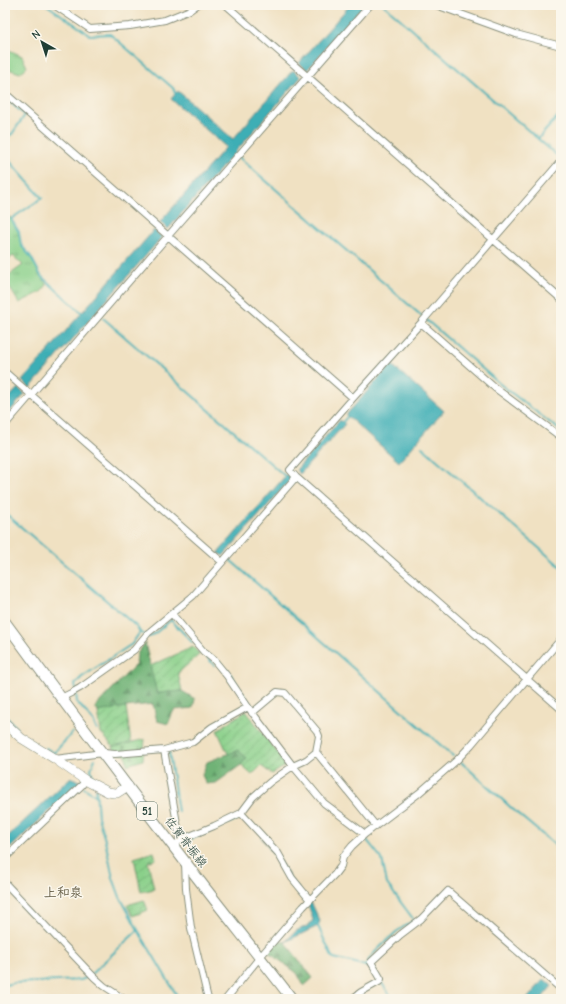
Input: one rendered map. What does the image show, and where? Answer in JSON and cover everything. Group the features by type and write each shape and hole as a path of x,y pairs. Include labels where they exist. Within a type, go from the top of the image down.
{"main road":[{"name":"佐賀脊振線","path":"5,622 128,786 177,843 185,861 292,999"}],"street":[{"path":"54,5 90,29 130,26 165,20 190,10 197,5"},
{"path":"226,5 561,299"},
{"path":"5,425 166,234 239,156 370,5"},
{"path":"436,5 516,34 561,46"},
{"path":"5,93 353,398"},
{"path":"561,161 421,323 290,470 561,709"},
{"path":"421,323 495,388 561,437"},
{"path":"5,372 32,394 222,562"},
{"path":"61,698 80,688 134,650 146,636 193,596 295,475"},
{"path":"172,614 204,652 214,660 228,676 252,713 324,803 365,834"},
{"path":"226,999 303,907 341,866 344,857 352,846 365,834 419,793 457,760 561,639"},
{"path":"164,750 177,843 242,813 253,797 270,782 293,766 306,760 316,752 319,736 317,731 285,693 277,692 252,713"},
{"path":"54,759 103,753 115,754 164,750 193,742 212,727 248,707"},
{"path":"5,723 21,738 108,792 117,793 128,786"},
{"path":"316,752 376,826"},
{"path":"5,858 82,785 92,783"},
{"path":"242,813 278,853 292,878 310,900"},
{"path":"185,861 185,876 191,928 208,999"},
{"path":"5,883 92,975 104,986 124,999"},
{"path":"352,999 380,980 371,962 400,935 421,919 448,891 559,987"}],"green space":[{"path":"5,48 22,56 27,67 20,73 5,68"},
{"path":"10,217 19,232 21,245 31,257 47,285 41,292 19,303 5,280 5,278 23,265 13,256 5,262 5,219"},
{"path":"145,643 157,693 182,691 195,699 193,708 174,710 168,724 157,721 153,704 98,712 95,707 136,664 137,654"},
{"path":"193,647 200,654 178,673 182,691 157,693 150,666"},
{"path":"126,707 131,743 113,747 101,733 98,712"},
{"path":"246,711 287,765 272,774 261,766 252,775 241,765 247,758 238,750 228,754 217,730"},
{"path":"145,739 143,760 127,765 126,755 114,752 113,747"},
{"path":"238,750 247,758 241,765 216,783 206,784 202,775 207,762"},
{"path":"154,852 156,859 148,862 154,889 141,892 134,858"},
{"path":"144,900 148,910 133,916 127,905"},
{"path":"277,940 285,942 313,978 304,986 297,973 267,951"}],"water":[{"path":"350,5 364,5 307,70 299,63"},
{"path":"293,70 301,77 168,229 160,222 226,147 171,99 178,91 233,139"},
{"path":"154,230 162,237 30,388 22,381"},
{"path":"391,364 444,411 399,462 346,415"},
{"path":"18,388 25,394 5,417 5,402"},
{"path":"340,420 345,424 300,474 296,470"},
{"path":"287,474 292,478 223,556 218,553"},
{"path":"71,777 80,782 5,853 5,839"},
{"path":"261,837 277,857 292,881 312,904 320,921 318,926 285,942 296,931 309,925 313,920 309,907 291,884"},
{"path":"544,979 552,986 541,999 527,999"}],"waterway":[{"path":"47,5 90,35 110,34 173,88 176,95"},
{"path":"384,5 560,158"},
{"path":"5,98 25,115 12,134 5,138"},
{"path":"538,139 561,113"},
{"path":"234,151 234,153 500,384 561,431"},
{"path":"5,156 42,198 11,219 19,232 21,245 31,257 41,276 82,313"},
{"path":"103,318 285,476"},
{"path":"342,423 347,417"},
{"path":"422,447 561,567"},
{"path":"5,513 137,627 140,632 132,644 82,677 75,684 77,702 93,721 97,730"},
{"path":"229,559 453,756"},
{"path":"140,632 149,637 171,620 192,642"},
{"path":"208,658 214,665"},
{"path":"227,669 252,707"},
{"path":"5,716 17,728"},
{"path":"46,748 54,753 73,732"},
{"path":"169,752 178,812"},
{"path":"94,781 91,769 95,759"},
{"path":"461,762 518,814 561,850"},
{"path":"84,788 97,796"},
{"path":"96,789 98,817 105,840 113,878 120,897 179,999"},
{"path":"186,841 242,817 243,819"},
{"path":"365,966 372,955 396,932 414,920 387,884 382,859 366,839"},
{"path":"317,924 332,957 360,964 373,970"},
{"path":"5,985 14,983 81,980 88,977 138,930"},
{"path":"381,982 393,999"}],"district":[{"name":"上和泉","path":"63,892"}]}
